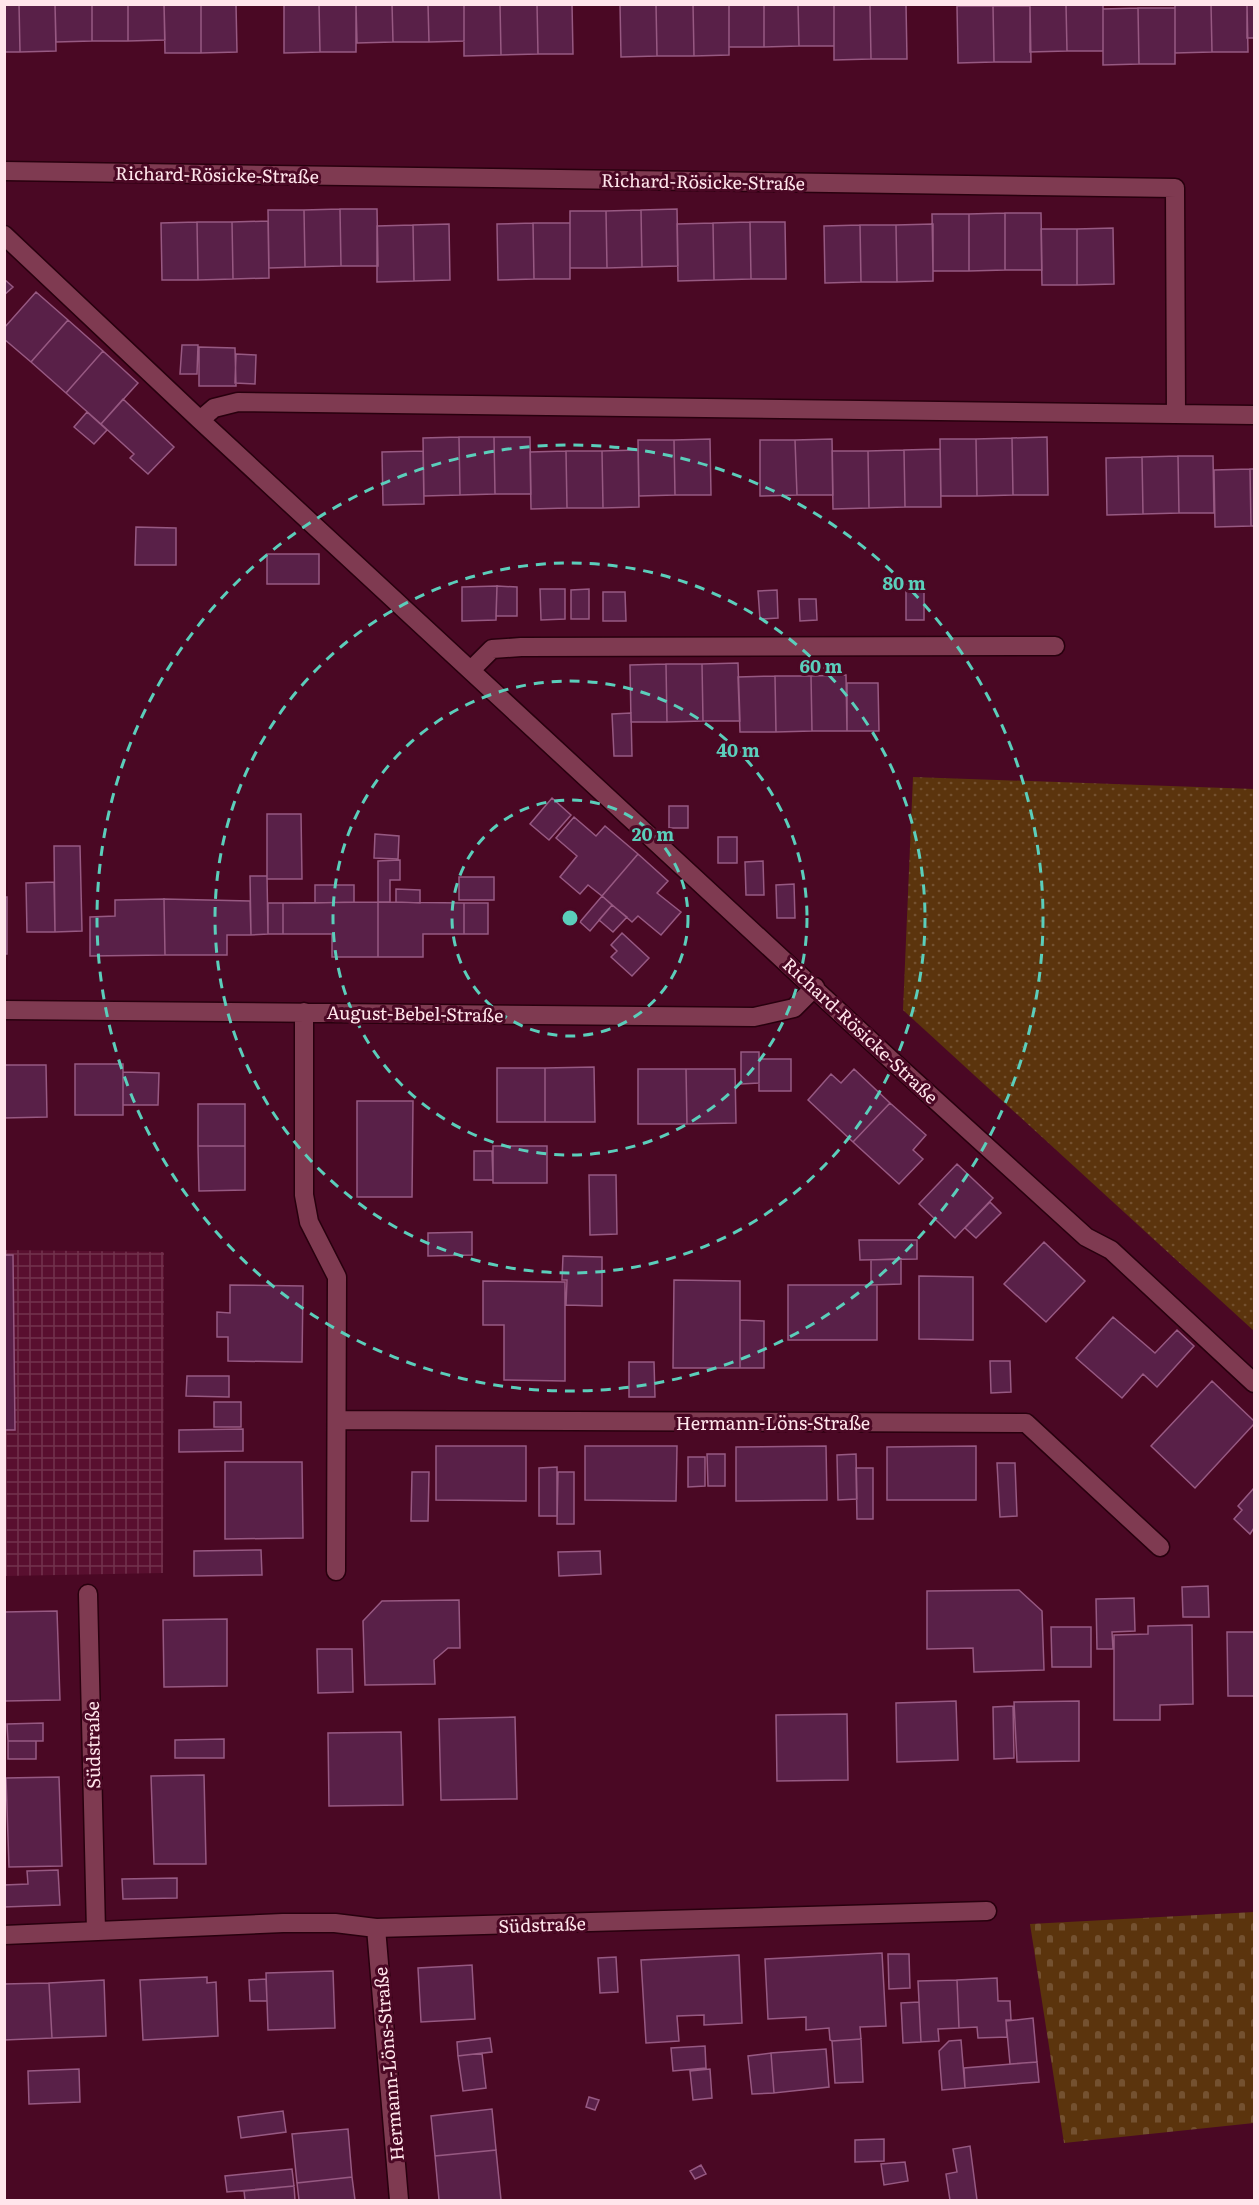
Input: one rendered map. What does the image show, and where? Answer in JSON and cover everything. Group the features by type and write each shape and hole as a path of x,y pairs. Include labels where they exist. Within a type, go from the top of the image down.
{"street":[{"name":"Richard-Rösicke-Straße","path":"4,171 1175,188 1176,414"},
{"name":"Richard-Rösicke-Straße","path":"4,235 200,420 1086,1237 1111,1250 1254,1383"},
{"path":"200,420 214,408 238,402 1254,415"},
{"path":"471,670 492,650 521,647 1054,646"},
{"name":"August-Bebel-Straße","path":"4,1010 754,1017 794,1008 815,987"},
{"path":"304,1012 304,1195 309,1222 337,1278 336,1571"},
{"name":"Hermann-Löns-Straße","path":"337,1420 1026,1423 1160,1547"},
{"name":"Südstraße","path":"88,1594 96,1932"},
{"name":"Südstraße","path":"4,1935 283,1923 335,1923 376,1929 987,1911"},
{"name":"Hermann-Löns-Straße","path":"376,1929 399,2200"}],"shaded area":[{"path":"4,1250 164,1252 163,1573 5,1576"}],"green space":[{"path":"913,777 1254,789 1254,1331 903,1010"},
{"path":"1254,1912 1254,2123 1064,2143 1030,1924"}],"building":[{"path":"4,4 19,4 20,52 4,52"},
{"path":"19,4 55,4 56,51 20,52"},
{"path":"55,4 92,4 92,41 56,42"},
{"path":"92,4 128,4 128,41 92,41"},
{"path":"128,4 164,4 165,40 128,41"},
{"path":"164,4 201,4 201,53 165,53"},
{"path":"201,4 236,4 237,52 201,53"},
{"path":"284,4 319,4 320,52 284,53"},
{"path":"319,4 356,4 356,52 320,52"},
{"path":"356,4 392,4 393,42 357,43"},
{"path":"392,4 428,4 429,42 393,42"},
{"path":"428,4 464,4 464,41 429,42"},
{"path":"464,4 500,4 501,55 464,56"},
{"path":"500,4 537,4 538,54 501,55"},
{"path":"537,4 572,4 573,54 538,54"},
{"path":"620,4 656,4 657,56 621,57"},
{"path":"656,4 693,4 694,56 657,56"},
{"path":"693,4 729,4 729,55 694,56"},
{"path":"729,4 764,4 764,47 729,47"},
{"path":"764,4 798,4 799,46 764,47"},
{"path":"798,4 834,4 834,46 799,46"},
{"path":"834,4 870,4 871,59 834,60"},
{"path":"870,4 906,4 907,59 871,59"},
{"path":"1030,4 1066,4 1067,51 1030,52"},
{"path":"1066,4 1103,4 1103,51 1067,51"},
{"path":"1175,4 1211,4 1212,52 1175,53"},
{"path":"1211,4 1247,4 1248,52 1212,52"},
{"path":"1247,5 1254,5 1254,38 1247,38"},
{"path":"957,6 993,6 994,62 958,63"},
{"path":"993,6 1030,6 1031,62 994,62"},
{"path":"1138,8 1175,8 1175,64 1139,64"},
{"path":"1138,8 1139,64 1103,65 1103,9"},
{"path":"340,209 377,209 378,266 341,266"},
{"path":"340,209 341,266 305,267 304,210"},
{"path":"677,209 678,266 642,267 641,210"},
{"path":"268,210 304,210 305,267 269,268"},
{"path":"641,210 642,267 607,268 606,211"},
{"path":"570,211 606,211 607,268 570,268"},
{"path":"1005,213 1041,213 1042,270 1005,270"},
{"path":"1005,213 1005,270 969,271 969,214"},
{"path":"932,214 969,214 969,271 933,271"},
{"path":"268,221 269,278 233,279 232,222"},
{"path":"197,222 232,222 233,279 198,280"},
{"path":"197,222 198,280 162,280 161,223"},
{"path":"750,222 785,222 786,279 751,279"},
{"path":"750,222 751,279 714,280 713,223"},
{"path":"533,223 570,223 570,279 534,279"},
{"path":"533,223 534,279 498,280 497,224"},
{"path":"713,223 714,280 678,281 677,224"},
{"path":"449,224 450,280 414,281 413,225"},
{"path":"933,224 933,281 897,282 896,225"},
{"path":"413,225 414,281 377,282 377,226"},
{"path":"860,225 896,225 897,282 861,282"},
{"path":"860,225 861,282 825,283 824,226"},
{"path":"1113,228 1114,284 1077,285 1077,229"},
{"path":"1041,229 1077,229 1077,285 1042,285"},
{"path":"4,279 13,287 4,295"},
{"path":"36,292 68,320 31,362 4,339 4,328"},
{"path":"68,320 103,351 66,393 31,362"},
{"path":"182,345 198,345 197,374 180,374"},
{"path":"199,347 235,348 236,386 199,386"},
{"path":"103,351 138,383 101,424 66,393"},
{"path":"236,354 256,355 255,384 235,383"},
{"path":"123,399 174,447 148,474 130,458 134,454 101,424"},
{"path":"87,412 107,430 94,444 74,427"},
{"path":"459,437 494,437 495,494 460,495"},
{"path":"459,437 460,495 424,496 423,438"},
{"path":"494,437 530,437 531,494 495,494"},
{"path":"1047,437 1048,495 1013,495 1012,438"},
{"path":"1012,438 1013,495 977,496 976,439"},
{"path":"710,439 711,495 675,495 674,440"},
{"path":"832,439 833,495 797,495 795,440"},
{"path":"940,439 976,439 977,496 941,496"},
{"path":"638,440 674,440 675,495 639,496"},
{"path":"760,440 795,440 797,495 760,496"},
{"path":"940,449 941,507 905,507 904,450"},
{"path":"638,450 639,507 603,508 602,451"},
{"path":"904,450 905,507 869,508 868,451"},
{"path":"423,451 424,504 383,505 382,452"},
{"path":"566,451 602,451 603,508 567,508"},
{"path":"566,451 567,508 531,509 530,452"},
{"path":"832,451 868,451 869,508 833,509"},
{"path":"1178,456 1213,456 1214,513 1179,513"},
{"path":"1178,456 1179,513 1143,514 1142,457"},
{"path":"1142,457 1143,514 1107,515 1106,458"},
{"path":"1250,469 1254,469 1254,526 1251,526"},
{"path":"1250,469 1251,526 1215,527 1214,470"},
{"path":"136,527 176,528 176,565 135,565"},
{"path":"267,554 319,554 319,584 267,584"},
{"path":"497,586 517,587 517,616 496,616"},
{"path":"497,586 496,620 462,621 462,587"},
{"path":"540,589 565,589 565,619 541,620"},
{"path":"589,589 589,619 571,619 571,590"},
{"path":"777,590 778,618 760,619 758,591"},
{"path":"603,592 625,592 626,621 603,621"},
{"path":"906,592 924,592 924,620 906,620"},
{"path":"799,599 816,599 817,620 800,621"},
{"path":"738,663 740,721 703,721 702,664"},
{"path":"666,664 702,664 703,721 667,722"},
{"path":"666,664 667,722 631,722 630,665"},
{"path":"846,675 847,731 812,731 811,676"},
{"path":"775,676 776,732 740,732 738,677"},
{"path":"775,676 811,676 812,731 776,732"},
{"path":"847,683 878,683 879,731 847,731"},
{"path":"631,713 632,756 614,756 612,714"},
{"path":"552,798 571,815 549,840 530,824"},
{"path":"669,806 688,806 688,828 669,828"},
{"path":"267,814 301,814 302,879 267,879"},
{"path":"574,817 596,836 605,826 638,854 602,896 588,885 580,894 560,877 577,856 556,838"},
{"path":"375,834 399,836 398,859 374,858"},
{"path":"718,837 737,837 737,863 718,863"},
{"path":"54,846 80,846 82,931 55,932"},
{"path":"638,854 668,881 657,893 681,912 661,935 638,916 632,922 602,896"},
{"path":"400,860 400,880 390,880 390,902 378,902 378,861"},
{"path":"763,861 764,895 746,895 745,862"},
{"path":"250,876 267,876 268,934 251,935"},
{"path":"459,877 494,877 494,900 459,900"},
{"path":"54,882 55,932 27,932 26,883"},
{"path":"794,884 795,918 777,918 776,885"},
{"path":"315,885 354,885 354,902 315,903"},
{"path":"396,889 420,890 420,903 396,902"},
{"path":"602,896 612,905 590,931 580,922"},
{"path":"4,897 7,897 7,954 4,954"},
{"path":"164,899 165,955 90,956 90,917 115,916 115,900"},
{"path":"164,899 250,901 251,935 227,935 227,955 165,955"},
{"path":"378,902 378,957 332,957 332,934 283,934 283,903"},
{"path":"378,902 464,903 464,934 423,934 423,957 378,957"},
{"path":"268,903 283,903 283,934 268,934"},
{"path":"464,903 488,903 488,934 464,934"},
{"path":"612,905 627,917 613,932 599,920"},
{"path":"622,933 649,958 632,976 611,957 617,951 611,945"},
{"path":"741,1052 759,1052 759,1083 741,1084"},
{"path":"759,1059 791,1059 791,1091 759,1091"},
{"path":"75,1064 123,1064 123,1115 75,1115"},
{"path":"4,1065 46,1065 47,1117 4,1118"},
{"path":"594,1067 595,1122 545,1122 545,1068"},
{"path":"497,1068 545,1068 545,1122 497,1122"},
{"path":"638,1069 686,1069 687,1124 638,1124"},
{"path":"686,1069 735,1069 736,1123 687,1124"},
{"path":"854,1069 890,1103 853,1142 808,1100 831,1074 841,1083"},
{"path":"123,1072 159,1073 158,1105 123,1105"},
{"path":"357,1101 413,1101 412,1197 357,1197"},
{"path":"890,1103 926,1135 913,1150 923,1159 899,1184 853,1142"},
{"path":"198,1104 245,1104 245,1146 198,1146"},
{"path":"198,1146 245,1146 245,1190 199,1191"},
{"path":"493,1146 547,1146 547,1183 493,1183"},
{"path":"474,1151 492,1151 493,1180 474,1180"},
{"path":"957,1164 993,1198 955,1238 919,1204"},
{"path":"589,1175 616,1175 617,1234 590,1235"},
{"path":"990,1202 1001,1213 976,1238 965,1228"},
{"path":"472,1232 472,1255 428,1256 428,1233"},
{"path":"859,1240 917,1240 917,1259 860,1260"},
{"path":"1044,1242 1085,1281 1046,1322 1004,1284"},
{"path":"4,1255 13,1255 15,1430 4,1430"},
{"path":"563,1256 602,1257 602,1306 566,1305 567,1280 562,1280"},
{"path":"901,1259 901,1284 871,1285 871,1260"},
{"path":"919,1276 973,1277 973,1340 919,1339"},
{"path":"674,1280 740,1281 740,1368 673,1368"},
{"path":"483,1281 565,1282 565,1381 504,1380 504,1325 483,1325"},
{"path":"230,1285 303,1286 302,1362 228,1361 228,1337 217,1337 217,1312 230,1313"},
{"path":"788,1285 877,1285 877,1340 788,1340"},
{"path":"1113,1317 1155,1353 1177,1330 1194,1346 1157,1387 1143,1374 1122,1398 1076,1358"},
{"path":"740,1320 764,1321 764,1368 740,1368"},
{"path":"990,1361 1010,1361 1011,1392 991,1393"},
{"path":"629,1362 654,1362 655,1397 629,1397"},
{"path":"187,1376 229,1376 229,1397 186,1396"},
{"path":"1212,1381 1254,1421 1254,1424 1195,1488 1151,1446"},
{"path":"214,1402 241,1402 241,1427 214,1427"},
{"path":"243,1429 243,1451 179,1452 179,1430"},
{"path":"436,1446 526,1446 526,1501 436,1500"},
{"path":"585,1446 677,1446 676,1501 585,1500"},
{"path":"826,1446 827,1500 736,1501 736,1447"},
{"path":"976,1446 976,1500 887,1500 887,1447"},
{"path":"707,1454 725,1454 725,1486 708,1486"},
{"path":"856,1454 857,1499 838,1500 837,1455"},
{"path":"688,1457 705,1457 705,1486 688,1487"},
{"path":"225,1462 302,1462 303,1538 225,1539"},
{"path":"997,1463 1015,1463 1017,1516 1000,1517"},
{"path":"557,1467 557,1516 539,1516 539,1468"},
{"path":"856,1468 873,1468 873,1519 857,1519"},
{"path":"412,1472 429,1472 428,1521 411,1521"},
{"path":"558,1472 574,1472 574,1524 557,1524"},
{"path":"1254,1488 1254,1528 1250,1534 1234,1519 1242,1510 1238,1506"},
{"path":"261,1550 262,1575 194,1576 194,1551"},
{"path":"600,1551 601,1574 559,1576 558,1552"},
{"path":"1208,1586 1209,1617 1183,1617 1182,1587"},
{"path":"1019,1590 1042,1611 1044,1670 974,1672 973,1648 927,1649 927,1591"},
{"path":"1134,1598 1135,1631 1112,1632 1113,1649 1097,1649 1096,1599"},
{"path":"459,1600 460,1648 448,1648 434,1660 435,1684 365,1685 363,1621 382,1601"},
{"path":"57,1611 60,1700 5,1701 4,1612"},
{"path":"227,1619 227,1686 164,1687 163,1620"},
{"path":"1192,1625 1193,1704 1160,1705 1160,1720 1114,1720 1114,1635 1148,1634 1148,1626"},
{"path":"1051,1627 1091,1627 1091,1667 1052,1667"},
{"path":"1227,1632 1254,1632 1254,1696 1228,1696"},
{"path":"317,1649 352,1649 353,1692 318,1693"},
{"path":"956,1701 958,1760 897,1762 896,1703"},
{"path":"1079,1701 1079,1761 1017,1762 1014,1702"},
{"path":"1013,1706 1014,1758 994,1759 993,1707"},
{"path":"847,1714 848,1780 777,1781 776,1715"},
{"path":"515,1717 517,1799 441,1800 439,1719"},
{"path":"43,1723 43,1741 8,1741 7,1724"},
{"path":"401,1732 403,1805 329,1806 328,1733"},
{"path":"224,1739 224,1758 175,1758 175,1740"},
{"path":"8,1741 36,1741 36,1759 8,1759"},
{"path":"204,1775 206,1864 154,1864 151,1776"},
{"path":"59,1777 62,1866 9,1867 6,1778"},
{"path":"58,1870 60,1905 4,1907 4,1885 28,1884 27,1871"},
{"path":"177,1878 177,1898 123,1899 122,1879"},
{"path":"882,1953 886,2026 860,2027 861,2039 832,2041 829,2028 806,2030 806,2017 768,2019 765,1959"},
{"path":"888,1954 909,1954 910,1988 889,1989"},
{"path":"739,1955 742,2023 704,2025 704,2015 677,2016 679,2041 646,2043 641,1960"},
{"path":"616,1957 618,1992 600,1993 598,1958"},
{"path":"472,1965 475,2019 421,2022 418,1968"},
{"path":"333,1971 335,2028 268,2030 266,1973"},
{"path":"207,1977 207,1983 216,1982 218,2036 143,2040 140,1980"},
{"path":"997,1978 998,2001 1010,2001 1011,2020 1006,2020 1007,2037 978,2038 977,2027 959,2028 957,1980"},
{"path":"266,1979 267,2001 250,2001 249,1980"},
{"path":"104,1980 106,2036 52,2038 49,1983"},
{"path":"957,1980 959,2028 938,2029 939,2041 921,2042 918,1981"},
{"path":"49,1983 52,2038 4,2040 4,1984"},
{"path":"919,2002 921,2042 903,2043 901,2003"},
{"path":"1033,2018 1037,2062 1010,2064 1006,2021"},
{"path":"490,2038 492,2052 458,2056 457,2042"},
{"path":"861,2039 863,2082 835,2083 832,2041"},
{"path":"961,2040 965,2088 942,2090 939,2051 949,2041"},
{"path":"705,2046 706,2068 673,2071 671,2048"},
{"path":"826,2049 829,2087 774,2093 771,2053"},
{"path":"482,2053 486,2088 463,2091 458,2056"},
{"path":"771,2053 774,2093 752,2094 748,2056"},
{"path":"1037,2062 1039,2082 965,2088 964,2068"},
{"path":"79,2069 80,2102 29,2104 28,2071"},
{"path":"710,2069 712,2098 693,2100 690,2071"},
{"path":"589,2097 599,2100 595,2110 586,2107"},
{"path":"492,2109 496,2150 435,2156 431,2116"},
{"path":"283,2111 286,2132 241,2138 238,2117"},
{"path":"348,2129 352,2177 297,2183 292,2134"},
{"path":"884,2139 884,2161 855,2162 855,2140"},
{"path":"970,2146 977,2200 950,2200 946,2174 957,2172 953,2149"},
{"path":"496,2150 501,2200 439,2200 435,2156"},
{"path":"905,2162 908,2181 884,2185 881,2164"},
{"path":"701,2165 706,2174 695,2179 690,2171"},
{"path":"292,2169 294,2186 227,2192 225,2176"},
{"path":"352,2177 355,2200 299,2200 297,2183"},
{"path":"294,2186 295,2200 245,2200 244,2191"}]}
